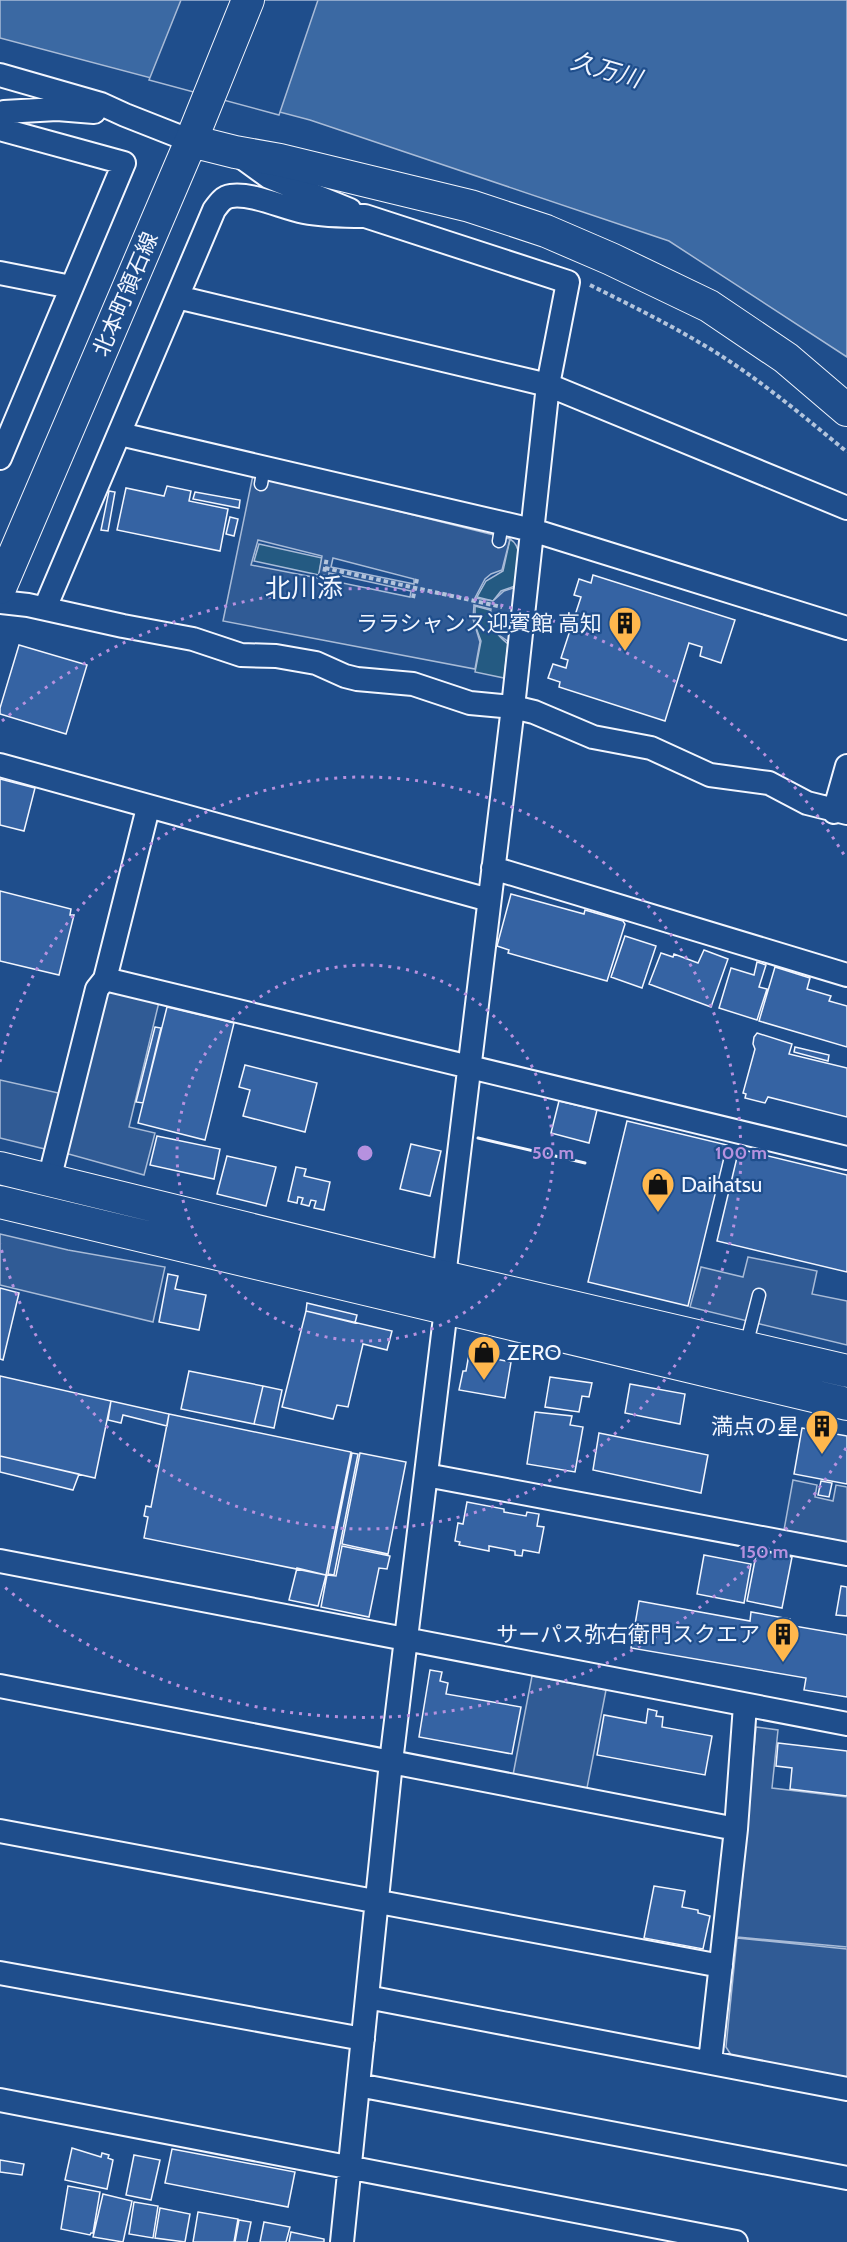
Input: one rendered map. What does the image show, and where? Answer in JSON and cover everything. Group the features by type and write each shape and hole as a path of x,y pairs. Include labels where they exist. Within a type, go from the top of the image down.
{"street":[{"name":"北本町領石線","path":"0,588 249,0"},
{"path":"0,75 101,104 125,115"},
{"path":"0,114 57,109 125,115 194,133 235,152 269,177 365,216 568,282 548,385 513,707 444,1276"},
{"path":"0,129 124,164 5,432 0,458"},
{"path":"235,152 280,160 470,206 557,236 709,306 786,358 847,410"},
{"path":"45,609 220,200 230,196 243,196 305,212 336,216 365,216"},
{"path":"0,273 71,287"},
{"path":"177,297 548,385 847,508"},
{"path":"120,434 262,476 500,532 532,530 847,628"},
{"path":"0,602 193,639 241,655 316,663 345,676 413,684 470,703 513,707 534,712 593,737 611,742 632,742 651,748 710,775 769,783 807,803 841,812 847,766"},
{"path":"0,765 147,808 489,900"},
{"path":"49,1180 97,989 105,979 147,808"},
{"path":"493,868 847,975"},
{"path":"105,979 847,1158"},
{"path":"0,1168 847,1371"},
{"path":"0,1202 847,1404"},
{"path":"342,2242 392,1762 446,1309"},
{"path":"426,1475 847,1554"},
{"path":"0,1562 847,1724"},
{"path":"0,1686 736,1829"},
{"path":"710,2062 736,1829 745,1705"},
{"path":"0,1831 721,1966"},
{"path":"0,1973 363,2039"},
{"path":"367,1997 710,2062 771,2067 834,2082"},
{"path":"358,2085 847,2178"},
{"path":"0,2100 736,2242"}],"lane":[{"path":"746,1347 759,1295"}],"path":[{"path":"568,282 588,284 709,348 774,393 847,452"},
{"path":"323,579 327,557"},
{"path":"325,568 523,612"},
{"path":"413,598 417,579"}],"shaded area":[{"path":"253,475 510,539 502,570 485,579 475,598 493,601 504,591 516,587 509,642 493,627 490,617 491,609 474,605 473,619 480,642 475,669 223,621","holes":["258,540 322,556 318,578 251,565","333,558 414,579 414,584 331,567","329,573 411,591 410,597 328,580"]},
{"path":"510,539 515,543 519,554 515,586 501,591 493,601 477,597 486,581 503,571"},
{"path":"259,544 322,558 319,575 254,561"},
{"path":"475,606 490,610 490,620 494,629 508,644 504,678 475,672 481,641 475,625"},
{"path":"106,989 159,1002 129,1127 155,1133 144,1175 65,1153"},
{"path":"0,1080 63,1094 49,1150 0,1138"},
{"path":"0,1234 68,1250 165,1267 153,1322 0,1285"},
{"path":"748,1257 817,1271 812,1294 847,1301 847,1345 690,1307 701,1267 743,1277"},
{"path":"793,1480 817,1485 815,1497 833,1501 836,1485 847,1487 847,1542 784,1530"},
{"path":"532,1676 606,1690 587,1788 513,1775"},
{"path":"756,1727 778,1730 772,1788 847,1797 847,1947 737,1937"},
{"path":"737,1938 847,1949 847,2079 733,2058 726,2047"}],"water":[{"name":"久万川","path":"0,0 847,0 847,357 669,241 310,120 0,38"}],"pier":[{"path":"181,0 318,0 279,115 149,80"}],"building":[{"path":"167,486 191,491 189,501 228,509 220,551 117,530 126,488 164,496"},
{"path":"109,491 115,492 108,531 101,530"},
{"path":"195,492 240,500 239,508 193,499"},
{"path":"230,517 238,519 234,536 226,534"},
{"name":"ララシャンス迎賓館 高知","path":"593,575 735,620 721,663 700,656 702,647 689,643 665,721 559,687 560,682 548,678 553,664 566,668 568,660 561,658 581,597 574,595 579,579 591,583"},
{"path":"19,645 87,665 66,734 0,714"},
{"path":"0,779 35,788 24,831 0,825"},
{"path":"0,891 71,909 70,915 74,915 59,975 0,961"},
{"path":"511,894 584,914 585,910 623,921 625,924 607,981 508,953 509,950 497,946"},
{"path":"625,936 656,946 642,988 611,977"},
{"path":"704,950 728,959 711,1007 649,984 661,953 673,957 674,954 698,963"},
{"path":"757,962 766,965 759,987 767,989 757,1020 719,1008 731,968 754,975"},
{"path":"775,967 810,978 807,989 831,996 829,1001 847,1006 847,1047 759,1021"},
{"path":"167,1007 234,1023 205,1140 138,1123"},
{"path":"155,1027 161,1028 143,1103 136,1102"},
{"path":"757,1033 792,1044 789,1054 847,1068 847,1117 768,1097 765,1103 745,1098 746,1094 743,1093 755,1049 754,1037"},
{"path":"795,1047 829,1055 828,1061 794,1052"},
{"path":"245,1065 317,1083 305,1132 243,1116 250,1090 239,1087"},
{"path":"559,1101 597,1110 589,1143 551,1133"},
{"name":"Daihatsu","path":"627,1121 727,1145 688,1306 588,1282"},
{"path":"157,1136 220,1149 214,1179 150,1165"},
{"path":"411,1144 441,1151 430,1196 400,1189"},
{"path":"739,1149 847,1175 847,1272 717,1241"},
{"path":"227,1156 276,1167 266,1206 217,1194"},
{"path":"296,1167 306,1169 304,1176 330,1182 324,1210 314,1208 316,1201 311,1200 309,1206 301,1204 303,1198 298,1197 297,1203 288,1201"},
{"path":"168,1274 178,1276 175,1289 206,1295 199,1330 159,1322"},
{"path":"0,1288 19,1293 3,1360 0,1359"},
{"path":"307,1303 357,1315 355,1323 306,1311"},
{"path":"306,1311 392,1331 387,1350 363,1344 348,1407 337,1405 333,1419 282,1407"},
{"name":"ZERO","path":"469,1354 511,1362 505,1398 459,1390"},
{"path":"189,1371 263,1386 254,1424 181,1409"},
{"path":"0,1376 111,1401 95,1478 0,1456"},
{"path":"550,1377 592,1383 589,1397 582,1396 579,1412 545,1407"},
{"path":"630,1384 685,1394 680,1424 625,1413"},
{"path":"263,1386 282,1390 274,1428 254,1424"},
{"path":"111,1401 169,1414 167,1426 123,1415 121,1423 108,1420"},
{"path":"535,1412 572,1416 570,1425 583,1427 575,1472 527,1464"},
{"path":"169,1414 351,1452 326,1575 144,1538 148,1517 144,1516 146,1506 151,1507"},
{"name":"満点の星","path":"802,1428 847,1436 847,1484 794,1474"},
{"path":"599,1433 708,1455 701,1493 593,1470"},
{"path":"352,1453 358,1454 334,1575 328,1574"},
{"path":"360,1453 406,1462 388,1554 342,1544"},
{"path":"0,1456 79,1474 73,1490 0,1472"},
{"path":"821,1481 832,1483 829,1497 818,1495"},
{"path":"467,1502 526,1516 527,1512 539,1514 537,1526 544,1527 539,1553 523,1550 522,1556 515,1555 515,1551 489,1546 489,1551 459,1545 460,1542 455,1541 458,1523 463,1524"},
{"path":"342,1546 390,1556 387,1569 379,1568 369,1617 321,1607 327,1575 336,1576"},
{"path":"757,1550 792,1557 782,1608 747,1601"},
{"path":"704,1555 751,1564 744,1603 697,1594"},
{"path":"297,1568 326,1575 318,1606 289,1600"},
{"path":"841,1586 847,1587 847,1616 836,1615"},
{"name":"サーパス弥右衛門スクエア","path":"639,1601 750,1621 751,1612 790,1619 788,1625 847,1635 847,1697 804,1690 806,1678 631,1648"},
{"path":"430,1670 442,1672 440,1681 448,1683 446,1694 521,1707 512,1754 419,1737"},
{"path":"648,1709 657,1711 656,1716 663,1717 662,1727 712,1736 705,1775 597,1755 604,1715 646,1723"},
{"path":"778,1743 847,1751 847,1796 790,1789 792,1768 776,1766"},
{"path":"654,1886 685,1891 682,1907 698,1910 698,1913 710,1916 703,1949 644,1938"},
{"path":"72,2148 101,2157 102,2153 109,2155 108,2158 113,2160 107,2189 65,2180"},
{"path":"172,2149 295,2172 288,2207 165,2183"},
{"path":"134,2155 160,2160 151,2200 126,2195"},
{"path":"0,2160 24,2164 22,2175 0,2172"},
{"path":"68,2186 100,2192 93,2233 90,2235 61,2229"},
{"path":"103,2194 132,2201 123,2242 93,2237"},
{"path":"134,2202 158,2206 153,2238 129,2234"},
{"path":"160,2208 190,2214 185,2242 155,2238"},
{"path":"198,2212 238,2219 234,2242 193,2242"},
{"path":"239,2220 251,2222 247,2242 235,2242"},
{"path":"264,2222 290,2227 286,2242 260,2242"},
{"path":"291,2232 324,2239 324,2242 289,2242"}],"wall":[{"path":"478,1138 585,1163"}],"place":[{"name":"ララシャンス迎賓館 高知","path":"625,652"},
{"name":"Daihatsu","path":"658,1213"},
{"name":"ZERO","path":"484,1381"},
{"name":"満点の星","path":"822,1455"},
{"name":"サーパス弥右衛門スクエア","path":"783,1663"}],"district":[{"name":"北川添","path":"304,588"}]}
